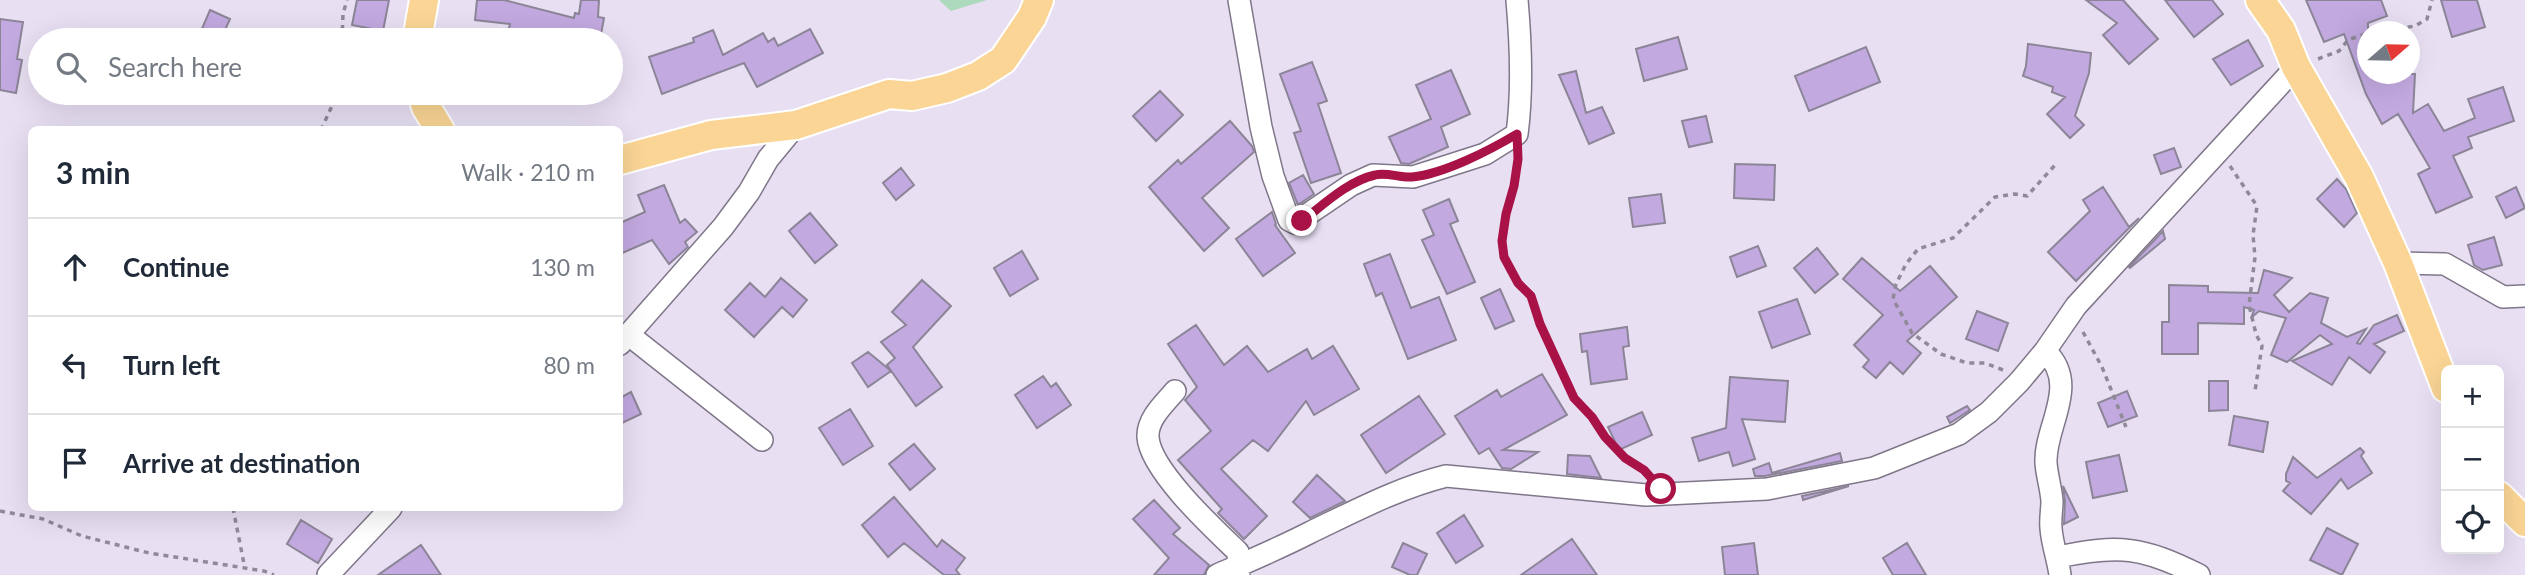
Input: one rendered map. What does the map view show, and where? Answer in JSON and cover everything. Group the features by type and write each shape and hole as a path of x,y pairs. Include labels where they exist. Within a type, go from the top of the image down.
{"main road":[{"path":"419,28 424,0"},
{"path":"623,159 711,135 796,125 889,94 912,96 947,89 978,76 1003,60 1032,18 1039,0"},
{"path":"2260,0 2281,30 2296,66 2359,177 2398,263 2441,375"},
{"path":"425,105 438,126"},
{"path":"2504,501 2525,522"}],"street":[{"path":"1239,0 1261,127 1273,176 1292,222 1302,221 1351,185 1373,175 1413,177 1432,172 1485,154 1517,134 1521,105 1517,0"},
{"path":"1217,575 1239,570 1377,500 1419,482 1446,476 1647,495 1767,489 1874,468 1959,433 1989,412 2019,382 2045,352 2076,306 2296,66"},
{"path":"762,440 624,339 723,228 749,192 768,159 796,125"},
{"path":"2398,263 2445,264 2503,298 2525,296"},
{"path":"2045,352 2055,361 2060,392 2058,415 2050,437 2046,461 2052,502 2050,526 2059,566 2098,548 2138,550 2199,575"},
{"path":"1175,391 1155,414 1148,435 1152,451 1176,488 1238,552 1239,570"},
{"path":"328,575 388,511"}],"path":[{"path":"342,28 347,0"},
{"path":"2420,23 2427,19 2432,0"},
{"path":"2296,66 2339,51 2348,40 2357,37"},
{"path":"323,126 332,105"},
{"path":"1517,134 1518,159 1502,241 1504,257 1518,283 1531,296 1540,324 1574,398 1625,458 1644,470 1661,489 1647,495"},
{"path":"2219,150 2257,206 2249,306 2262,346 2255,391"},
{"path":"2019,382 2024,382 1994,366 1967,363 1941,354 1912,333 1892,299 1895,284 1918,249 1952,238 1995,197 2014,194 2027,196 2056,164"},
{"path":"2076,306 2088,344 2102,368 2126,428"},
{"path":"0,511 43,519 82,536 149,553 264,571 274,575"},
{"path":"234,511 245,569"}],"green space":[{"path":"939,0 987,0 951,11"}],"building":[{"path":"357,0 389,0 384,28 352,25"},
{"path":"477,0 504,0 574,18 575,13 579,14 581,0 599,0 598,17 604,18 602,28 509,28 510,24 475,20"},
{"path":"2086,0 2123,0 2158,39 2129,64 2103,35 2117,23"},
{"path":"2165,0 2212,0 2223,14 2194,37"},
{"path":"2306,0 2381,0 2387,16 2373,21 2357,21 2357,69 2344,34 2324,42"},
{"path":"2441,0 2477,0 2485,27 2452,37"},
{"path":"210,10 230,19 226,28 202,28"},
{"path":"0,19 23,22 17,59 22,60 16,93 0,90"},
{"path":"810,29 823,53 757,87 744,63 662,94 649,57 694,42 693,38 713,30 723,55 763,33 768,42 774,38 778,46"},
{"path":"1678,37 1687,69 1644,81 1636,49"},
{"path":"2248,40 2263,66 2231,85 2213,59"},
{"path":"2028,44 2091,53 2089,73 2075,116 2084,125 2070,138 2047,114 2065,97 2052,92 2053,87 2023,76"},
{"path":"1866,47 1880,82 1809,111 1795,76"},
{"path":"1312,62 1327,101 1318,104 1341,173 1311,183 1294,133 1301,131 1280,74"},
{"path":"1451,70 1470,114 1441,127 1448,147 1409,164 1401,163 1389,137 1431,119 1416,85"},
{"path":"1576,71 1586,113 1602,107 1614,133 1589,144 1559,75"},
{"path":"2362,84 2414,84 2413,113 2428,104 2444,131 2475,118 2468,99 2503,87 2514,121 2468,137 2472,148 2453,156 2472,197 2436,213 2418,174 2430,168 2398,114 2382,124"},
{"path":"1160,91 1183,115 1156,141 1133,116"},
{"path":"1706,116 1712,142 1689,147 1682,121"},
{"path":"1230,121 1254,152 1202,198 1229,228 1204,251 1149,187 1178,160 1181,164"},
{"path":"2174,148 2181,167 2161,174 2154,155"},
{"path":"1735,164 1775,165 1774,200 1734,198"},
{"path":"901,168 914,185 896,200 883,183"},
{"path":"1303,175 1314,194 1298,205 1289,183"},
{"path":"2337,179 2346,189 2357,213 2344,227 2317,199"},
{"path":"664,185 680,223 685,219 697,232 685,242 688,247 669,264 652,240 623,253 623,222 645,212 638,195"},
{"path":"2103,187 2129,227 2139,218 2076,281 2048,252 2090,211 2083,200"},
{"path":"2516,187 2525,208 2506,218 2496,197"},
{"path":"1661,194 1665,223 1633,227 1629,198"},
{"path":"1449,199 1458,221 1450,224 1475,282 1447,294 1422,240 1434,235 1423,210"},
{"path":"1272,212 1275,225 1295,253 1263,276 1236,239"},
{"path":"810,213 837,245 815,263 789,231"},
{"path":"2163,231 2165,239 2130,268 2129,267"},
{"path":"2494,237 2502,265 2483,270 2474,265 2468,245"},
{"path":"1758,246 1766,266 1737,277 1730,257"},
{"path":"1817,248 1838,274 1815,293 1794,268"},
{"path":"1022,251 1038,279 1010,296 994,268"},
{"path":"1390,254 1411,308 1439,297 1456,340 1408,359 1382,293 1376,296 1364,264"},
{"path":"1862,258 1900,291 1930,266 1957,297 1907,341 1921,353 1903,374 1890,362 1876,378 1863,367 1869,360 1854,345 1883,315 1843,279"},
{"path":"2264,270 2292,278 2274,295 2289,312 2310,293 2328,298 2321,323 2347,337 2366,329 2357,343 2360,344 2374,325 2397,315 2404,331 2374,344 2385,352 2370,373 2349,357 2332,385 2292,361 2332,344 2320,335 2287,362 2271,355 2286,318 2259,311 2251,318 2254,310 2244,307 2244,324 2198,323 2198,354 2162,354 2162,322 2169,322 2169,285 2208,286 2208,292 2258,293"},
{"path":"781,278 807,300 793,317 782,307 754,337 725,310 750,283 765,297"},
{"path":"922,280 951,306 913,347 942,387 916,406 887,365 895,358 881,342 906,325 892,312"},
{"path":"1500,289 1514,321 1495,329 1481,298"},
{"path":"1797,299 1810,334 1772,348 1759,312"},
{"path":"1977,311 2008,323 1998,351 1966,339"},
{"path":"1196,325 1224,365 1247,346 1268,372 1307,349 1312,359 1333,346 1359,389 1314,415 1306,401 1268,451 1253,440 1221,469 1267,516 1244,539 1218,513 1222,509 1178,460 1211,431 1185,400 1197,387 1168,344"},
{"path":"1627,327 1629,346 1623,347 1627,379 1591,384 1587,351 1582,352 1580,334"},
{"path":"868,352 891,371 868,387 852,363"},
{"path":"1542,374 1567,415 1503,450 1538,452 1511,469 1502,468 1489,448 1479,454 1455,416 1497,390 1501,397"},
{"path":"1043,376 1051,387 1056,383 1071,405 1037,428 1015,395"},
{"path":"1730,377 1788,381 1785,422 1742,419 1755,459 1733,466 1729,452 1699,461 1692,438 1726,428"},
{"path":"2209,381 2228,381 2228,410 2209,411"},
{"path":"2127,391 2137,416 2108,427 2098,403"},
{"path":"631,392 641,414 623,423 623,396"},
{"path":"1419,396 1445,434 1386,473 1361,435"},
{"path":"1967,406 1970,410 1950,423 1947,417"},
{"path":"850,409 873,446 843,465 819,428"},
{"path":"1642,412 1652,435 1619,450 1608,427"},
{"path":"2234,416 2268,422 2263,452 2229,445"},
{"path":"914,444 935,469 910,490 889,464"},
{"path":"2360,448 2364,452 2361,456 2372,473 2348,489 2341,479 2311,514 2283,491 2290,483 2286,481 2286,474 2293,457 2317,478"},
{"path":"1840,453 1842,461 1765,476 1755,476 1753,469 1769,463 1772,473"},
{"path":"1568,455 1590,456 1601,478 1567,474"},
{"path":"2119,455 2127,491 2093,498 2086,462"},
{"path":"1317,475 1345,501 1310,518 1293,502"},
{"path":"1849,486 1803,500 1802,496"},
{"path":"2063,486 2078,517 2064,524 2065,501"},
{"path":"894,497 937,547 942,540 965,558 956,570 960,575 944,575 904,543 888,557 862,525"},
{"path":"1154,500 1180,528 1173,534 1209,565 1204,575 1154,575 1169,558 1133,519"},
{"path":"1464,515 1483,546 1456,563 1437,533"},
{"path":"301,520 332,539 318,563 287,544"},
{"path":"2327,528 2358,544 2342,575 2310,560"},
{"path":"1572,539 1597,575 1521,575"},
{"path":"1403,543 1427,554 1417,575 1410,575 1392,567"},
{"path":"1754,543 1758,575 1725,575 1722,547"},
{"path":"1907,543 1926,575 1893,575 1883,558"},
{"path":"421,545 441,575 378,575"}],"route":[{"path":"1302,221 1351,185 1373,175 1413,177 1432,172 1485,154 1517,134 1518,159 1502,241 1504,257 1518,283 1531,296 1540,324 1574,398 1625,458 1644,470 1661,489"}]}
